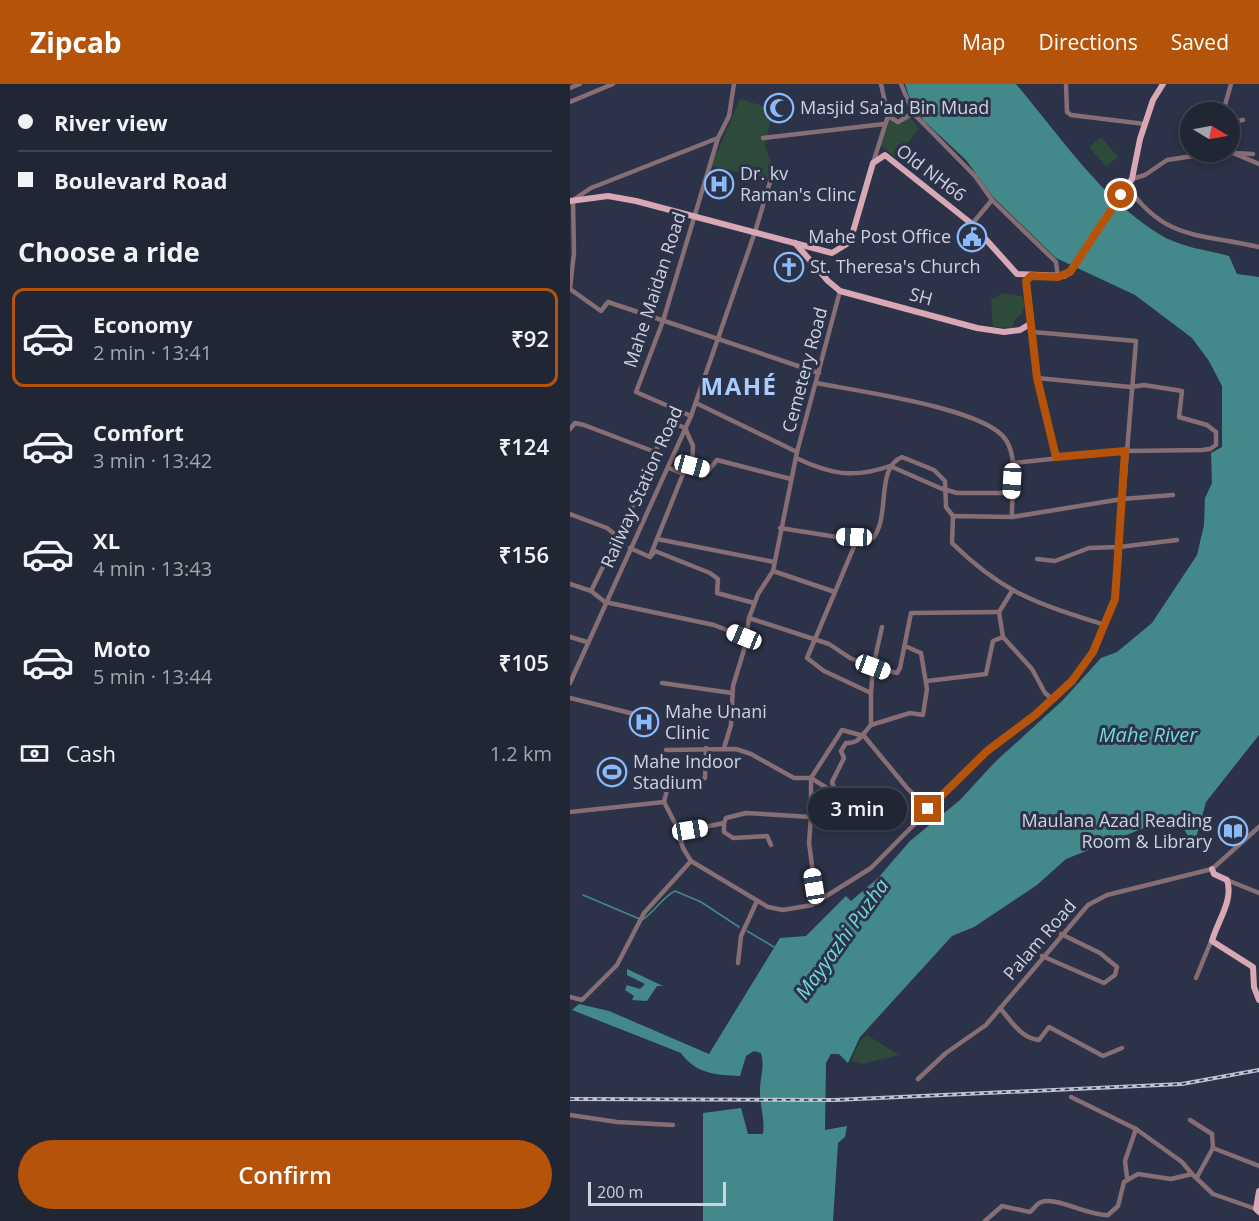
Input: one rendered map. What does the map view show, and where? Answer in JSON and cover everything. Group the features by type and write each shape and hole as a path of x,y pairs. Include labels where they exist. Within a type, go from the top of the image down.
{"main road":[{"path":"1017,274 1058,277 1070,272 1130,183 1153,99 1163,84"},
{"name":"Old NH66","path":"572,200 608,196 694,215 832,253 850,242 873,163 885,155 972,224 1017,274"},
{"name":"SH","path":"795,243 828,281 840,291 977,328 1004,332 1020,330 1030,324"},
{"path":"1017,274 1027,296"},
{"path":"1030,324 1026,281 1031,276"},
{"path":"1212,869 1214,874 1227,880 1229,889 1212,939 1214,943 1244,959 1253,967 1254,987 1259,1000"},
{"path":"1257,1211 1259,1191"}],"street":[{"path":"570,88 580,84"},
{"path":"570,102 613,84"},
{"name":"Mahe Maidan Road","path":"690,416 636,392 663,321 718,138 729,116 735,84"},
{"path":"873,163 888,116 881,84"},
{"path":"901,84 913,113 975,177 992,200 1056,262 1058,277"},
{"path":"1066,84 1065,104 1067,112 1071,115 1145,124"},
{"path":"1226,102 1231,84"},
{"path":"888,116 898,122 913,113"},
{"path":"763,138 884,124"},
{"path":"718,138 591,188 572,200 574,253 570,289 601,311 608,302 819,373"},
{"path":"876,149 885,155"},
{"path":"1240,153 1253,154"},
{"path":"1240,156 1259,164"},
{"path":"1180,158 1167,160 1130,183 1144,207 1184,233 1259,247"},
{"name":"Railway Station Road","path":"570,683 605,602 669,468 696,403 755,232 773,172"},
{"path":"972,224 992,200"},
{"name":"Cemetery Road","path":"696,403 797,455 840,291"},
{"path":"1030,324 1037,378 1056,457"},
{"path":"706,748 705,778 696,782 669,782 664,802 676,825 683,848 692,861 774,909 783,910 817,903 871,868 987,751 1052,699 1079,671 1093,652 1115,599 1125,451 1136,341 1032,332"},
{"path":"1012,464 1056,457 1125,451 1210,449 1216,445 1216,432 1207,425 1179,417 1183,399 1182,391 1144,385 1131,387 1037,378"},
{"path":"816,383 951,411 986,423 1007,441 1012,464 1012,517"},
{"path":"591,591 667,425 671,422 686,428 693,447 692,466 708,471 717,460 791,479"},
{"path":"570,429 575,423 584,425 655,452"},
{"path":"724,748 731,725 732,693 744,650 748,618 773,571 780,528 797,455 835,474 870,471 890,466 899,458 908,458 934,470 945,481 946,507 953,516 952,543 984,573 1036,603 1105,625"},
{"path":"890,466 945,489 971,494 1011,493"},
{"path":"780,528 873,538 880,528 890,466"},
{"path":"650,557 683,474 669,468"},
{"path":"953,516 1012,517 1122,499 1173,495"},
{"path":"570,514 607,528 617,536"},
{"path":"858,537 806,654 808,660 842,680 871,693"},
{"path":"657,539 774,562"},
{"path":"1037,559 1055,561 1089,548 1177,540"},
{"path":"630,548 650,557"},
{"path":"650,557 655,551 694,566 718,579 717,593 754,603"},
{"path":"773,571 835,592"},
{"path":"570,584 591,591 605,602 714,625 744,637"},
{"path":"1012,591 999,612 1002,637 1032,669 1045,693 1052,699"},
{"path":"748,618 814,638 873,667 897,673 911,613 999,612"},
{"path":"870,826 847,810 835,793 832,782 844,758 841,751 846,743 854,743 864,736 871,725 873,667 882,627"},
{"path":"570,637 587,642"},
{"path":"927,681 986,674 989,671 993,641 1002,637"},
{"path":"871,725 910,713 923,716 927,681 921,653 905,646"},
{"path":"663,683 732,693"},
{"path":"570,698 634,714"},
{"path":"817,903 809,843 811,778 842,730 864,736 928,809"},
{"path":"666,750 724,748 751,754 794,778 811,778 835,793"},
{"path":"570,812 664,802"},
{"path":"771,844 767,836 733,838 724,832 726,818 746,813 811,817"},
{"path":"676,825 690,830 724,823"},
{"path":"1212,869 1259,826"},
{"path":"570,997 582,1000 617,965 641,919 692,861"},
{"name":"Palam Road","path":"918,1079 946,1053 986,1025 1080,911 1096,899 1212,869"},
{"path":"1227,880 1259,892"},
{"path":"738,963 741,936 757,901"},
{"path":"1042,956 1104,983 1114,975 1117,967 1100,952 1061,934"},
{"path":"1196,978 1212,939"},
{"path":"1000,1008 1021,1033 1035,1040 1039,1040 1050,1027 1103,1056 1122,1048"},
{"path":"1071,1097 1136,1129 1182,1162 1213,1194 1257,1211"},
{"path":"570,1115 617,1122 673,1125"},
{"path":"1190,1120 1212,1134 1213,1148 1197,1177"},
{"path":"985,1221 1002,1206 1030,1212 1037,1204 1047,1201 1109,1218 1118,1206 1128,1177 1125,1161 1136,1129"},
{"path":"1213,1148 1259,1166"},
{"path":"1128,1177 1138,1174 1171,1179 1192,1174"}],"shaded area":[{"path":"740,99 773,109 765,146 771,161 768,179 711,166"},
{"path":"909,116 919,129 896,158 880,145 888,118 897,124"},
{"path":"1101,137 1118,157 1106,167 1089,147"},
{"path":"1002,293 1022,296 1025,303 1022,314 1015,319 1012,328 993,327 991,300"},
{"path":"867,1035 899,1055 862,1064 851,1061 860,1041"}],"water":[{"name":"Mahe River","path":"905,84 1016,84 1082,165 1118,203 1138,219 1175,242 1229,256 1237,274 1259,277 1259,735 1206,802 1194,845 1188,843 1187,834 1181,824 1169,821 1159,822 1066,859 1037,885 974,927 952,936 860,1037 848,1063 839,1054 831,1054 826,1063 825,1130 847,1126 845,1137 838,1143 833,1221 703,1221 703,1113 741,1108 748,1134 763,1134 760,1091 761,1053 754,1051 746,1056 740,1076 715,1074 693,1065 681,1053 572,1010 579,1004 609,1011 709,1054 780,938 806,936 846,896 851,901 878,878 910,841 960,800 995,762 1062,701 1101,658 1117,652 1152,623 1197,555 1204,525 1205,498 1212,483 1211,453 1222,447 1222,386 1209,361 1192,338 1135,295 1056,258 993,197 966,160 923,120 910,99"},
{"path":"627,969 663,986 657,986 647,1001 632,1000 634,996 625,990 627,985 640,989 645,984 627,975"}],"waterway":[{"path":"583,895 642,920 675,891 701,902 739,927"},
{"path":"747,931 774,947"}],"railway":[{"path":"570,1099 835,1100 1182,1084 1259,1070"}],"place":[{"name":"Masjid Sa'ad Bin Muad","path":"779,108"},
{"name":"Dr. kv Raman's Clinc","path":"719,184"},
{"name":"Mahe Post Office","path":"972,237"},
{"name":"St. Theresa's Church","path":"789,267"},
{"name":"Mahe Unani Clinic","path":"644,722"},
{"name":"Mahe Indoor Stadium","path":"612,772"},
{"name":"Maulana Azad Reading Room & Library","path":"1233,831"}],"district":[{"name":"MAHÉ","path":"739,387"}],"route":[{"path":"928,809 987,751 1035,715 1072,681 1093,652 1115,599 1125,451 1056,457 1037,378 1026,281 1031,276 1058,277 1070,272 1121,195"}],"water label":[{"name":"Mayyazhi Puzha","path":"842,939"}]}
